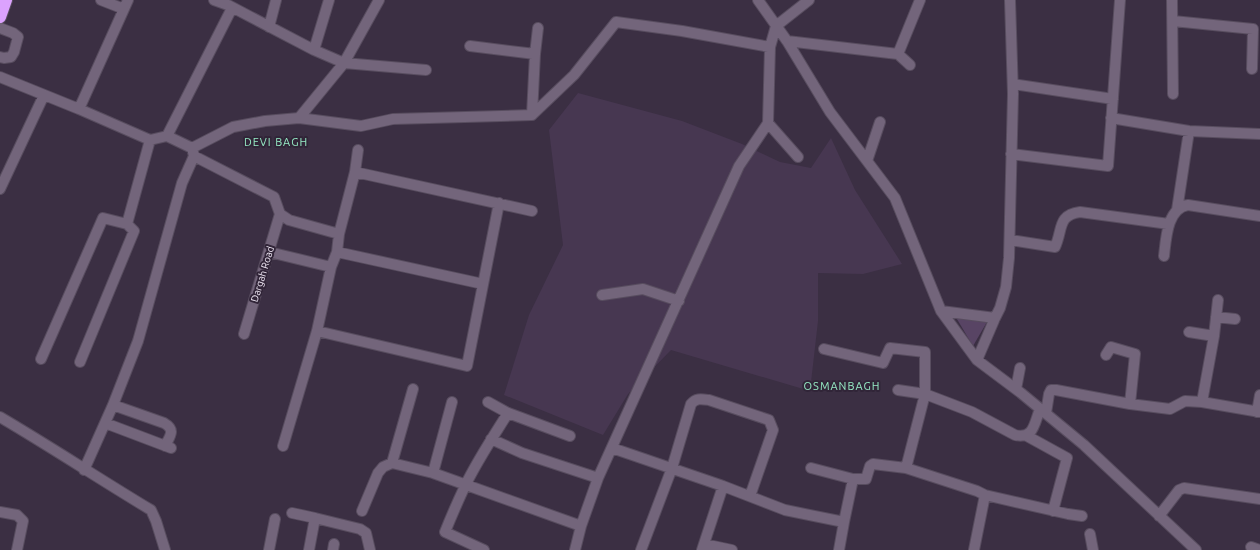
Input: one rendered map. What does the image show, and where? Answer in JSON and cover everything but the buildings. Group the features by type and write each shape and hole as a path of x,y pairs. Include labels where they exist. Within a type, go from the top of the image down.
{"highway":[{"path":"0,17 6,0"}],"street":[{"path":"79,109 126,5 101,0"},
{"path":"214,0 230,4 269,27 314,50 344,63 426,70"},
{"path":"269,27 276,0"},
{"path":"314,50 329,0"},
{"path":"299,118 344,63 379,0"},
{"path":"758,0 787,41 830,112 896,198 941,310 977,360 1016,389 1084,445 1196,550"},
{"path":"576,550 581,526 598,478 739,166 768,123 770,47 776,26 809,0"},
{"path":"898,54 920,0"},
{"path":"977,360 1000,308 1006,287 1010,240 1011,154 1014,84 1010,0"},
{"path":"1011,154 1108,166 1120,0"},
{"path":"1172,0 1173,94"},
{"path":"168,136 230,4"},
{"path":"1173,21 1253,29 1252,69"},
{"path":"84,470 106,423 138,341 182,183 193,152 233,127 265,121 299,118 361,126 393,119 532,115 574,75 616,22 682,31 770,47"},
{"path":"0,28 13,33 18,37 11,57 0,57"},
{"path":"532,115 535,54 538,28"},
{"path":"787,41 898,54 910,65"},
{"path":"470,46 535,54"},
{"path":"0,77 150,140 168,136 193,152 274,197 280,214 289,220 339,234"},
{"path":"1014,84 1113,99"},
{"path":"0,189 44,95"},
{"path":"1111,118 1189,131 1260,134"},
{"path":"867,161 880,122"},
{"path":"768,123 798,157"},
{"path":"1164,256 1169,224 1177,210 1189,131"},
{"path":"127,224 150,140"},
{"path":"282,446 317,331 331,267 337,252 339,234 355,172 358,150"},
{"path":"355,172 532,211"},
{"path":"317,331 467,366 499,203"},
{"path":"1177,210 1182,206 1188,205 1260,216"},
{"path":"1010,240 1055,247 1063,220 1068,215 1080,212 1169,224"},
{"name":"Dargah Road","path":"244,334 280,214"},
{"path":"41,359 103,218 127,224 134,231 80,362"},
{"path":"269,252 331,267"},
{"path":"337,252 483,284"},
{"path":"602,295 643,289 678,301"},
{"path":"1202,402 1214,336 1218,300"},
{"path":"941,310 995,318"},
{"path":"1216,317 1235,319"},
{"path":"1189,332 1214,336"},
{"path":"1106,355 1111,347 1134,354 1130,404"},
{"path":"824,349 883,364 890,348 925,352 924,394 906,468"},
{"path":"1016,389 1020,368"},
{"path":"392,463 413,389"},
{"path":"898,390 924,394 972,412 1015,435 1022,437 1027,436 1067,458 1053,510"},
{"path":"1027,436 1043,411 1051,390 1130,404 1170,409 1185,401 1202,402 1259,412 1260,395"},
{"path":"641,550 672,468 691,404 694,401 700,399 709,400 769,420 773,430 750,496"},
{"path":"433,473 452,402"},
{"path":"488,402 508,413 570,436"},
{"path":"106,423 168,447 171,433 170,426 113,404"},
{"path":"484,550 445,532 465,485 491,439 508,413"},
{"path":"0,417 37,438 84,470 151,510 166,550"},
{"path":"491,439 522,453 598,478"},
{"path":"612,448 723,486 785,510 844,522"},
{"path":"362,511 378,473 383,466 392,463 433,473 581,526"},
{"path":"811,468 853,479 866,479 870,466 873,464 906,468 985,495 1082,516"},
{"path":"839,550 853,479"},
{"path":"723,486 703,547 732,550"},
{"path":"1159,516 1179,490 1184,488 1260,499"},
{"path":"974,550 985,495"},
{"path":"0,512 17,515 23,521 17,550"},
{"path":"292,513 360,529 366,533 370,550"},
{"path":"308,550 315,518"},
{"path":"269,550 275,519"},
{"path":"1090,534 1093,550"}],"shaded area":[{"path":"578,93 682,121 742,144 780,162 811,168 831,138 855,190 902,264 863,274 818,273 818,321 810,391 671,350 628,394 603,435 504,395 529,315 563,245 549,130"},
{"path":"951,309 991,315 973,346"}],"district":[{"name":"DEVI BAGH","path":"276,142"},
{"name":"OSMANBAGH","path":"842,386"}]}
